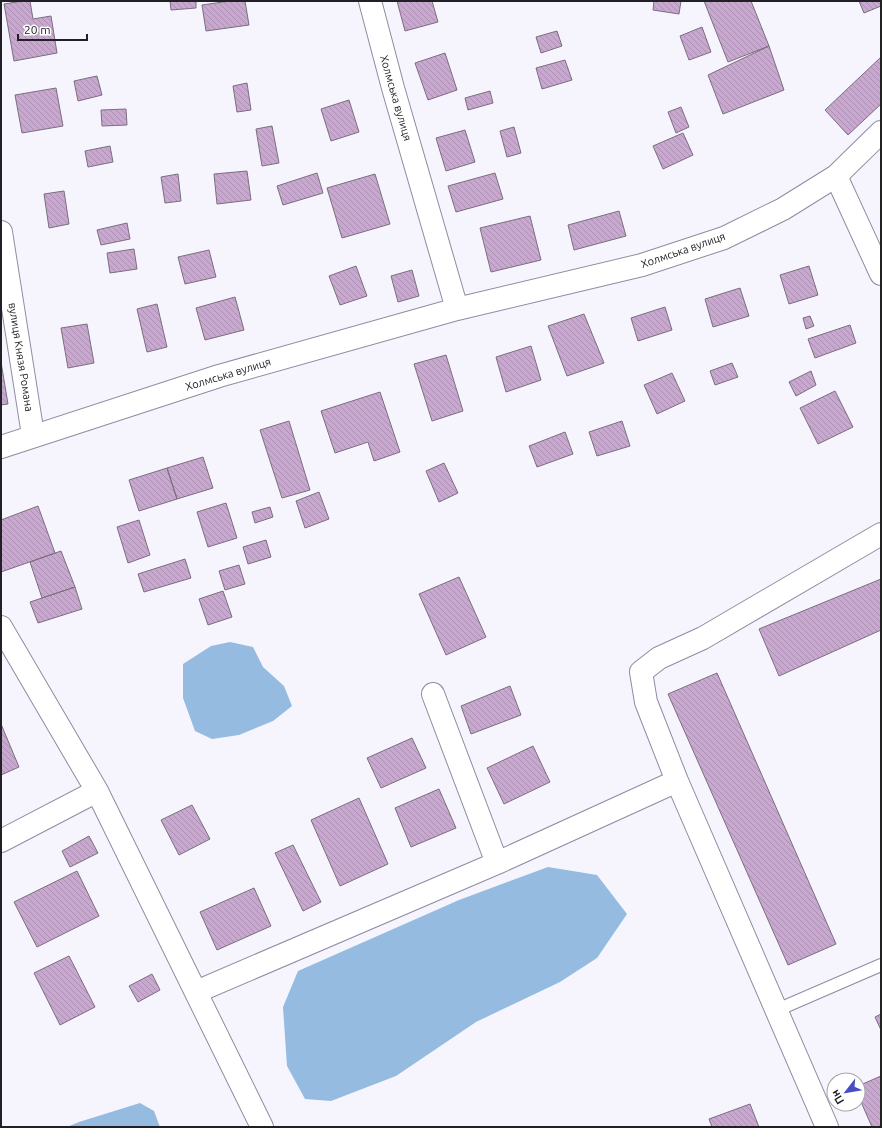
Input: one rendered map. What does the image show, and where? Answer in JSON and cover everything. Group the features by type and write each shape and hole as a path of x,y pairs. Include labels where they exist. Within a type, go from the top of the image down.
{"street":[{"name":"Холмська вулиця","path":"370,1 392,88 457,309"},
{"name":"Холмська вулиця","path":"1,447 33,435 219,376 457,309 642,265 724,238 783,209 836,176 881,132"},
{"path":"836,176 881,274"},
{"name":"вулиця Князя Романа","path":"1,232 33,435"},
{"path":"827,1127 677,780 646,702 640,672 659,658 703,638 881,534"},
{"path":"1,627 97,791 262,1127"},
{"path":"433,694 497,863"},
{"path":"196,992 497,863 677,780"},
{"path":"1,841 97,791"}],"lane":[{"path":"777,1010 881,965"}],"water":[{"path":"230,642 253,647 263,667 284,686 292,706 273,721 239,735 212,739 195,731 183,698 183,664 211,646"},
{"path":"548,867 597,875 627,914 597,958 560,982 476,1022 396,1076 331,1101 305,1099 287,1066 283,1007 298,971 459,900"},
{"path":"140,1103 154,1111 160,1127 67,1127 79,1122"}],"building":[{"path":"30,1 33,19 51,16 57,53 14,61 4,4"},
{"path":"170,1 196,1 196,8 171,10"},
{"path":"230,1 245,1 249,25 206,31 202,5"},
{"path":"397,1 432,1 438,22 405,31"},
{"path":"654,1 681,1 679,14 653,10"},
{"path":"704,1 751,1 769,46 728,62"},
{"path":"859,1 881,1 881,6 864,13"},
{"path":"702,27 711,52 689,60 680,36"},
{"path":"557,31 562,46 541,53 536,37"},
{"path":"769,46 784,90 723,114 708,75"},
{"path":"445,53 457,90 428,100 415,63"},
{"path":"881,57 881,104 848,135 825,110"},
{"path":"565,60 572,80 542,89 536,68"},
{"path":"97,76 102,95 78,101 74,81"},
{"path":"247,83 251,110 237,112 233,86"},
{"path":"56,88 63,126 22,133 15,95"},
{"path":"490,91 493,103 468,110 465,98"},
{"path":"349,100 359,132 331,141 321,109"},
{"path":"681,107 689,127 676,133 668,112"},
{"path":"126,109 127,125 102,126 101,110"},
{"path":"272,126 279,163 262,166 256,129"},
{"path":"514,127 521,153 507,157 500,131"},
{"path":"465,130 475,162 446,171 436,138"},
{"path":"683,133 693,155 663,169 653,146"},
{"path":"110,146 113,162 88,167 85,151"},
{"path":"247,171 251,200 217,204 214,174"},
{"path":"317,173 323,193 283,205 277,186"},
{"path":"495,173 503,199 456,212 448,186"},
{"path":"178,174 181,201 165,203 161,177"},
{"path":"375,174 390,224 342,238 327,188"},
{"path":"64,191 69,224 49,228 44,194"},
{"path":"619,211 626,236 574,250 568,225"},
{"path":"530,216 541,260 491,272 480,228"},
{"path":"127,223 130,239 101,245 97,230"},
{"path":"134,249 137,269 110,273 107,253"},
{"path":"209,250 216,277 185,284 178,257"},
{"path":"356,266 367,296 340,305 329,276"},
{"path":"809,266 818,295 789,304 780,275"},
{"path":"412,270 419,296 398,302 391,276"},
{"path":"740,288 749,316 713,327 705,299"},
{"path":"235,297 244,330 205,340 196,308"},
{"path":"157,304 167,347 147,352 137,309"},
{"path":"665,307 672,330 638,341 631,318"},
{"path":"584,314 604,363 567,376 548,326"},
{"path":"810,316 814,326 806,329 803,318"},
{"path":"87,324 94,363 68,368 61,328"},
{"path":"850,325 856,343 815,358 808,339"},
{"path":"531,346 541,380 506,392 496,357"},
{"path":"446,355 463,411 432,421 414,364"},
{"path":"1,362 8,404 1,405"},
{"path":"732,363 738,377 715,385 710,371"},
{"path":"811,371 816,385 796,396 789,382"},
{"path":"672,373 685,401 657,414 644,385"},
{"path":"835,391 853,427 818,444 800,408"},
{"path":"380,392 400,452 374,461 368,442 335,453 321,411"},
{"path":"289,421 310,490 282,498 260,430"},
{"path":"622,421 630,446 597,456 589,432"},
{"path":"565,432 573,454 537,467 529,446"},
{"path":"203,457 213,488 177,499 167,468"},
{"path":"444,463 458,493 439,502 426,471"},
{"path":"167,468 177,499 139,511 129,480"},
{"path":"319,492 329,519 305,528 296,501"},
{"path":"226,503 237,538 208,547 197,512"},
{"path":"38,506 55,553 1,572 1,520"},
{"path":"270,507 273,517 255,523 252,512"},
{"path":"139,520 150,555 128,563 117,527"},
{"path":"266,540 271,557 248,564 243,547"},
{"path":"61,551 75,587 42,598 30,562"},
{"path":"185,559 191,578 144,592 138,574"},
{"path":"239,565 245,584 225,590 219,571"},
{"path":"459,577 486,637 446,655 419,594"},
{"path":"881,579 881,630 779,676 759,629"},
{"path":"75,587 82,609 38,623 30,602"},
{"path":"223,591 232,617 208,625 199,599"},
{"path":"717,673 836,944 788,965 668,694"},
{"path":"510,686 521,715 471,734 461,706"},
{"path":"1,724 19,767 1,775"},
{"path":"412,738 426,768 381,788 367,758"},
{"path":"533,746 550,782 504,804 487,768"},
{"path":"439,789 456,828 411,847 395,808"},
{"path":"359,798 388,864 340,886 311,820"},
{"path":"192,805 210,839 179,855 161,820"},
{"path":"89,836 98,853 70,867 62,851"},
{"path":"293,845 321,902 303,911 275,853"},
{"path":"77,871 99,916 37,947 14,902"},
{"path":"254,888 271,926 217,950 200,912"},
{"path":"69,956 95,1007 60,1025 34,973"},
{"path":"152,974 160,990 138,1002 129,986"},
{"path":"881,1014 881,1030 875,1017"},
{"path":"881,1076 881,1127 872,1127 865,1112 866,1083"},
{"path":"750,1104 759,1127 712,1127 709,1119"}]}
